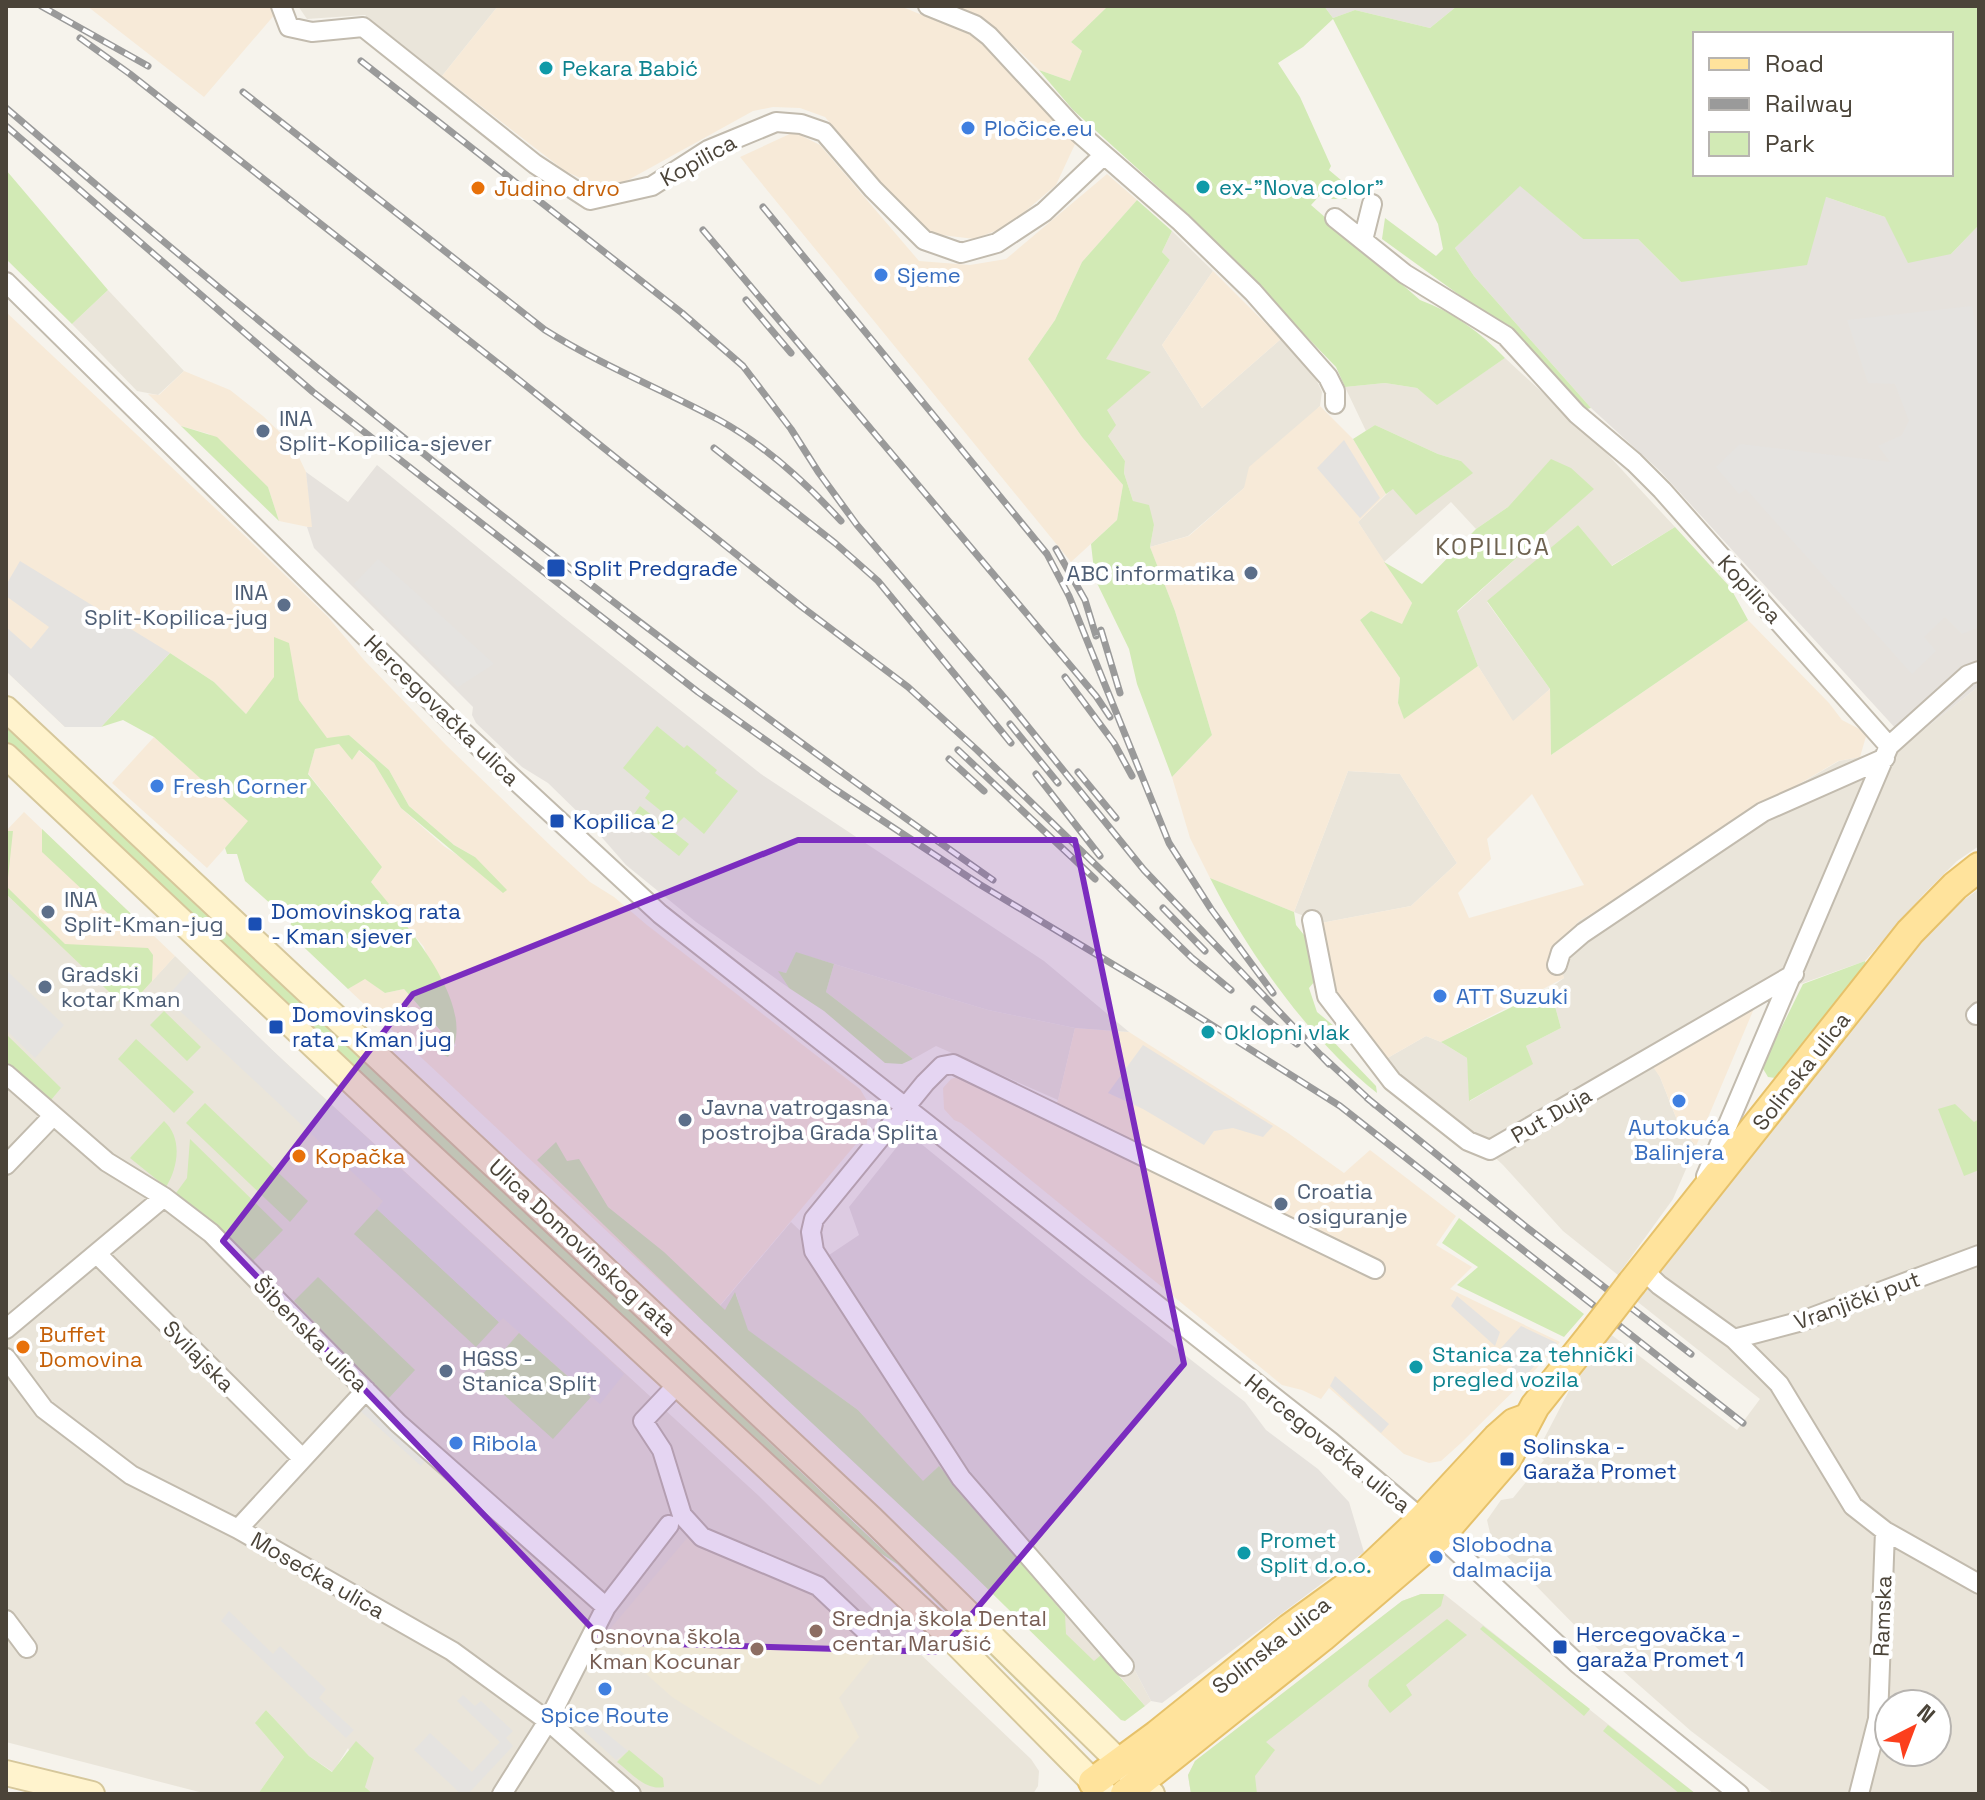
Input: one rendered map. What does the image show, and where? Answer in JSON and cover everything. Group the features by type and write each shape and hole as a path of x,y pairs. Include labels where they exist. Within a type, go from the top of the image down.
{"main road":[{"name":"Ulica Domovinskog rata","path":"6,709 860,1508 1134,1783"},
{"name":"Ulica Domovinskog rata","path":"6,756 402,1129 944,1631 1091,1790"},
{"name":"Solinska ulica","path":"1091,1790 1134,1783 1290,1628 1432,1527 1507,1459 1526,1419 1910,932 1955,886 1979,867"},
{"path":"6,1773 92,1794"}],"street":[{"name":"Kopilica","path":"281,6 289,27 312,32 363,27 535,164 590,200 652,186 708,150 776,122 801,124 824,132 873,189 924,240 961,253 997,243 1044,212 1104,155"},
{"path":"928,6 975,25 989,36 1079,133 1181,222 1253,292 1328,377 1335,391 1335,404"},
{"path":"1363,240 1372,204"},
{"name":"Kopilica","path":"1335,218 1405,274 1506,336 1577,414 1662,490 1887,752"},
{"name":"Hercegovačka ulica","path":"6,282 448,718 660,914 1331,1442 1432,1527 1578,1664 1739,1794"},
{"path":"1557,965 1561,952 1583,933 1763,812 1887,752 1968,675 1979,671"},
{"path":"1691,1210 1887,752"},
{"name":"Put Duja","path":"1312,920 1327,996 1392,1081 1468,1141 1490,1150 1794,974"},
{"path":"1124,1666 961,1478 812,1244 814,1219 906,1105 942,1066 953,1064 1375,1269"},
{"path":"1753,1070 1760,1088 1769,1094 1787,1091"},
{"name":"Šibenska ulica","path":"6,1074 107,1162 164,1197 211,1233 398,1423 606,1607"},
{"path":"6,1165 53,1116"},
{"path":"6,1329 164,1197"},
{"name":"Svilajska","path":"97,1254 302,1458"},
{"name":"Vranjički put","path":"1734,1339 1802,1321 1979,1255"},
{"path":"1638,1277 1659,1285 1734,1339 1779,1384 1853,1506 1885,1531 1979,1584"},
{"name":"Mosećka ulica","path":"6,1358 44,1409 131,1475 238,1529 452,1651 548,1721 631,1794"},
{"path":"678,1384 643,1421 662,1450 682,1515 702,1537 818,1586 869,1634"},
{"path":"238,1529 366,1390"},
{"path":"502,1794 548,1721 606,1607 669,1525"},
{"name":"Ramska","path":"1859,1794 1878,1719 1885,1531"},
{"path":"6,1620 27,1648"}],"highlighted area":[{"path":"798,840 1075,840 1184,1364 940,1652 605,1642 223,1241 413,994"}],"shaded area":[{"path":"87,6 282,6 204,97"},
{"path":"298,6 498,6 442,76 365,15 307,19"},
{"path":"498,6 900,6 979,38 1076,142 1056,185 1008,226 975,239 932,234 884,186 825,117 800,108 773,107 753,111 621,184 593,184 565,171 442,76"},
{"path":"956,6 1108,6 1071,42 1082,51 1070,81 1039,70 994,27"},
{"path":"1324,6 1457,6 1430,28 1355,10 1333,18"},
{"path":"794,132 820,145 919,261 970,265 1006,259 1107,174 1137,200 1082,262 1055,320 1028,359 1082,437 1123,485 1117,520 1071,562 740,157"},
{"path":"1520,185 1583,239 1638,239 1681,282 1826,197 1885,217 1951,254 1979,225 1979,686 1908,742 1660,471 1591,408 1474,276 1455,248"},
{"path":"1172,231 1213,271 1162,345 1202,408 1281,339 1316,379 1322,392 1320,406 1244,488 1188,536 1150,547 1154,525 1133,501 1124,473 1125,461 1108,436 1105,360 1170,260 1162,252"},
{"path":"1213,271 1281,339 1202,408 1162,345"},
{"path":"108,290 184,371 158,395 137,391 72,324"},
{"path":"1972,306 1979,346 1979,627 1962,634 1945,617 1924,637 1936,651 1912,674 1746,489 1739,494 1716,467 1740,444 1890,462 1878,446 1902,435 1909,421 1895,384 1868,383 1847,320"},
{"path":"6,312 328,617 364,660 446,745 590,882 614,897 860,1089 869,1104 866,1132 705,1323 348,989 365,978 385,993 404,989 446,1038 438,1052 456,1046 424,947 371,882 382,867 308,773 315,749 339,744 358,750 374,763 401,808 445,847 468,862 475,857 454,845 409,806 389,770 349,735 327,739 299,700 291,658 246,714 214,682 170,653 101,727 65,727 6,671"},
{"path":"1505,358 1598,444 1675,527 1611,566 1578,525 1487,602 1550,689 1513,722 1478,666 1457,612 1593,489 1551,460 1508,507 1476,529 1451,502 1384,562 1358,522 1392,489 1461,461 1438,454 1375,425 1366,431 1345,387 1385,383 1417,388 1437,404"},
{"path":"184,371 230,390 293,445 306,472 313,528 279,521 268,487 209,434 181,426 148,394 159,395"},
{"path":"1320,406 1353,439 1386,494 1358,522 1412,603 1402,625 1371,611 1360,620 1400,678 1398,703 1404,718 1478,666 1513,721 1550,689 1551,755 1748,620 1842,720 1867,733 1860,757 1838,761 1579,921 1552,952 1564,978 1441,1042 1426,1036 1384,1060 1335,991 1321,923 1411,906 1457,863 1400,774 1348,771 1294,912 1210,878 1190,838 1172,777 1212,735 1175,611 1150,547 1189,536 1244,488 1249,467","holes":["1532,794 1584,885 1469,918 1458,893 1491,859 1487,839"]},
{"path":"1344,440 1380,498 1360,518 1317,468"},
{"path":"377,465 761,774 1044,961 1129,1032 1075,1028 988,1010 797,953 786,973 779,972 789,988 696,922 626,865 548,783 522,767 476,723 472,715 473,707 314,548 307,527 312,527 306,472 348,502"},
{"path":"378,559 494,664 458,687 354,584"},
{"path":"20,561 170,653 101,727 65,727 6,671 6,627 31,649 49,627 6,596 6,585"},
{"path":"1979,686 1979,846 1957,861 1923,895 1865,961 1758,999 1652,1064 1679,1125 1696,1146 1673,1199 1618,1275 1563,1231 1503,1165 1384,1060 1426,1036 1441,1042 1467,1058 1470,1101 1532,1064 1526,1046 1561,1028 1550,988 1564,978 1552,952 1579,921 1839,761 1908,742"},
{"path":"154,737 249,821 207,868 112,783"},
{"path":"1348,771 1400,774 1457,863 1411,906 1321,923 1294,912"},
{"path":"24,812 175,956 127,1009 6,894 6,831"},
{"path":"1979,889 1979,1794 1774,1794 1691,1731 1597,1648 1498,1547 1487,1520 1501,1500 1513,1498 1544,1460 1536,1454 1572,1385 1609,1333 1737,1430 1760,1399 1634,1299 1937,919"},
{"path":"6,894 127,1008 175,956 271,1049 759,1496 1031,1759 1039,1771 1038,1786 1033,1794 373,1794 365,1787 348,1748 333,1772 309,1756 266,1710 256,1724 284,1757 258,1794 207,1794 6,1742"},
{"path":"834,964 988,1010 1075,1028 1058,1100 936,1046 913,1059 826,992"},
{"path":"6,970 64,1025 35,1058 6,1030"},
{"path":"190,971 624,1374 600,1404 503,1318 499,1322 377,1209 383,1201 166,998"},
{"path":"1758,999 1696,1146 1679,1125 1660,1077 1651,1064"},
{"path":"1075,1028 1129,1032 1288,1133 1344,1173 1370,1150 1456,1216 1436,1245 1472,1267 1450,1289 1560,1342 1461,1443 1441,1461 1429,1463 1404,1454 1329,1388 1321,1399 1282,1385 944,1109 943,1088 951,1079 960,1076 1050,1119 1058,1100"},
{"path":"1143,1045 1273,1126 1263,1137 1233,1128 1214,1131 1204,1145 1143,1109 1108,1093"},
{"path":"914,1138 1245,1402 1266,1430 1318,1469 1349,1502 1364,1552 1162,1703 1151,1701 1132,1665 966,1476 823,1259 859,1235 849,1207 900,1143"},
{"path":"791,1222 815,1245 1132,1665 1151,1701 1145,1706 1102,1655 1094,1662 1065,1634 1065,1615 938,1467 923,1482 858,1410 747,1330 736,1294 725,1311 720,1306"},
{"path":"1457,1296 1500,1332 1495,1346 1451,1306"},
{"path":"1521,1326 1557,1343 1523,1378 1514,1371 1501,1348"},
{"path":"1335,1376 1389,1424 1381,1433 1330,1386"},
{"path":"368,1392 432,1453 421,1466 355,1406"},
{"path":"688,1537 824,1597 872,1646 873,1656 839,1698 859,1737 820,1785 672,1697 604,1636"},
{"path":"1421,1594 1444,1594 1696,1794 1191,1794 1188,1775 1195,1761 1402,1601"},
{"path":"229,1611 273,1654 280,1646 326,1689 319,1698 354,1730 346,1738 221,1621"},
{"path":"463,1695 475,1706 481,1701 513,1731 506,1738 513,1746 468,1794 461,1794 414,1750 430,1733 472,1772 500,1742 457,1701"},
{"path":"583,1714 628,1751 616,1760 584,1731"}],"green space":[{"path":"1108,6 1324,6 1333,18 1355,10 1430,28 1457,6 1979,6 1979,225 1951,254 1908,263 1885,217 1826,197 1807,265 1681,282 1638,239 1583,239 1520,186 1455,248 1474,276 1591,408 1587,409 1507,324 1498,323 1382,239 1385,218 1436,256 1443,249 1438,224 1333,19 1303,47 1278,63 1300,97 1331,166 1329,170 1354,191 1347,199 1332,199 1324,191 1311,205 1420,300 1466,324 1505,358 1437,405 1417,388 1385,383 1345,387 1336,367 1192,218 1073,110 1039,70 1070,81 1082,51 1071,42"},
{"path":"6,170 108,290 72,324 6,259"},
{"path":"1137,200 1172,231 1162,252 1170,260 1106,359 1151,372 1107,410 1116,425 1108,436 1125,461 1124,473 1133,501 1149,505 1154,525 1150,547 1175,611 1212,735 1172,777 1137,684 1129,649 1095,579 1091,544 1117,520 1123,485 1082,437 1028,359 1055,320 1082,262"},
{"path":"1375,425 1438,454 1461,461 1473,473 1416,515 1393,489 1386,494 1353,439"},
{"path":"181,426 217,437 268,487 279,521"},
{"path":"1551,459 1571,468 1594,489 1457,611 1478,666 1404,719 1398,703 1400,678 1360,620 1371,611 1402,624 1412,603 1384,562 1422,584 1476,529 1508,507"},
{"path":"1578,525 1612,566 1675,527 1730,587 1748,620 1551,755 1550,689 1487,601"},
{"path":"274,637 289,643 299,700 327,738 349,735 389,770 409,806 454,845 475,857 507,890 503,893 401,808 374,763 359,750 352,760 339,744 315,749 308,774 382,867 371,882 418,941 447,990 455,1014 456,1037 448,1057 438,1052 446,1037 404,989 385,993 365,979 348,989 290,934 291,922 245,881 237,854 227,854 225,848 248,821 154,737 123,720 101,727 170,653 214,682 246,714 274,677"},
{"path":"657,726 684,748 687,745 738,791 704,834 684,817 677,824 645,798 650,791 623,768"},
{"path":"6,727 556,1240 1071,1728 1068,1731 897,1564 868,1545 6,741"},
{"path":"640,806 689,844 679,856 631,818"},
{"path":"42,829 147,929 118,923 42,852"},
{"path":"6,831 13,831 7,887 65,944 148,948 153,955 152,981 127,1009 6,894"},
{"path":"1210,878 1294,912 1296,925 1308,940 1315,981 1309,988 1317,1012 1334,1026 1328,1036 1376,1086 1377,1093 1328,1048 1283,994 1243,936"},
{"path":"796,952 834,964 826,992 913,1059 902,1064 885,1063 824,1011 789,988 778,971 786,973"},
{"path":"1865,961 1866,964 1780,1074 1775,1078 1768,1077 1762,1067 1803,984"},
{"path":"1550,988 1561,1028 1526,1046 1533,1064 1469,1101 1467,1058 1441,1042"},
{"path":"164,1011 201,1047 187,1061 150,1025"},
{"path":"6,1034 61,1088 51,1100 6,1062"},
{"path":"136,1039 194,1092 174,1113 118,1059"},
{"path":"205,1103 308,1201 290,1222 186,1123"},
{"path":"1955,1104 1974,1122 1979,1119 1979,1170 1964,1176 1938,1109"},
{"path":"164,1121 174,1136 177,1153 166,1187 130,1158"},
{"path":"190,1139 283,1230 251,1263 176,1193 187,1178"},
{"path":"556,1142 567,1161 579,1159 608,1207 664,1252 725,1310 735,1292 748,1330 858,1410 923,1481 939,1466 1065,1615 1066,1634 1094,1661 1101,1655 1145,1706 1125,1721 1121,1720 953,1555 705,1323 537,1160"},
{"path":"377,1209 499,1322 476,1347 354,1234"},
{"path":"1459,1218 1584,1314 1564,1337 1457,1285 1478,1267 1442,1243"},
{"path":"318,1277 415,1370 388,1399 294,1301"},
{"path":"519,1333 591,1397 553,1439 482,1375"},
{"path":"1421,1594 1444,1594 1441,1606 1266,1742 1275,1750 1255,1776 1257,1794 1191,1794 1188,1775 1195,1761 1402,1601"},
{"path":"1447,1619 1467,1635 1406,1685 1412,1695 1390,1713 1368,1686 1369,1680"},
{"path":"1483,1626 1590,1709 1584,1716 1480,1629"},
{"path":"266,1710 309,1756 332,1772 356,1741 374,1758 365,1787 373,1794 258,1794 284,1757 255,1723"},
{"path":"1608,1725 1696,1794 1680,1794 1603,1731"},
{"path":"629,1750 663,1778 664,1787 645,1784 617,1762"}],"railway":[{"path":"41,6 148,66"},
{"path":"80,38 130,74 802,607 908,687 1192,958 1231,990"},
{"path":"361,61 682,313 743,366 857,525 1008,702 1144,870 1329,1064"},
{"path":"243,92 545,330 736,430 784,466 841,521"},
{"path":"6,108 246,310 490,506 739,697 993,880"},
{"path":"6,126 313,392 698,692 833,788 979,884 1169,998 1340,1106 1743,1423"},
{"path":"763,207 1047,554 1069,596 1169,843 1211,909 1273,993"},
{"path":"703,230 1096,696 1110,717"},
{"path":"746,300 791,353"},
{"path":"714,448 835,543 878,581 1011,743"},
{"path":"1056,549 1085,600 1096,636"},
{"path":"1101,630 1120,693"},
{"path":"1065,677 1114,743 1132,776"},
{"path":"1010,724 1058,783"},
{"path":"958,750 1095,879"},
{"path":"949,759 984,791"},
{"path":"1078,772 1116,818"},
{"path":"1036,774 1100,856"},
{"path":"1163,908 1205,951"},
{"path":"1254,1009 1297,1044"},
{"path":"1322,1056 1375,1105"},
{"path":"1367,1098 1525,1226 1691,1354"}],"place":[{"name":"Pekara Babić","path":"546,68"},
{"name":"Pločice.eu","path":"968,128"},
{"name":"ex-\"Nova color\"","path":"1203,187"},
{"name":"Judino drvo","path":"478,188"},
{"name":"Sjeme","path":"881,275"},
{"name":"INA Split-Kopilica-sjever","path":"263,431"},
{"name":"Split Predgrađe","path":"556,568"},
{"name":"ABC informatika","path":"1251,573"},
{"name":"INA Split-Kopilica-jug","path":"284,605"},
{"name":"Fresh Corner","path":"157,786"},
{"name":"Kopilica 2","path":"557,821"},
{"name":"INA Split-Kman-jug","path":"48,912"},
{"name":"Domovinskog rata - Kman sjever","path":"255,924"},
{"name":"Gradski kotar Kman","path":"45,987"},
{"name":"ATT Suzuki","path":"1440,996"},
{"name":"Domovinskog rata - Kman jug","path":"276,1027"},
{"name":"Oklopni vlak","path":"1208,1032"},
{"name":"Autokuća Balinjera","path":"1679,1101"},
{"name":"Javna vatrogasna postrojba Grada Splita","path":"685,1120"},
{"name":"Kopačka","path":"299,1156"},
{"name":"Croatia osiguranje","path":"1281,1204"},
{"name":"Buffet Domovina","path":"23,1347"},
{"name":"Stanica za tehnički pregled vozila","path":"1416,1367"},
{"name":"HGSS - Stanica Split","path":"446,1371"},
{"name":"Ribola","path":"456,1443"},
{"name":"Solinska - Garaža Promet","path":"1507,1459"},
{"name":"Promet Split d.o.o.","path":"1244,1553"},
{"name":"Slobodna dalmacija","path":"1436,1557"},
{"name":"Srednja škola Dental centar Marušić","path":"816,1631"},
{"name":"Hercegovačka - garaža Promet 1","path":"1560,1647"},
{"name":"Osnovna škola Kman Kocunar","path":"757,1649"},
{"name":"Spice Route","path":"605,1689"}],"district":[{"name":"KOPILICA","path":"1493,547"}]}
